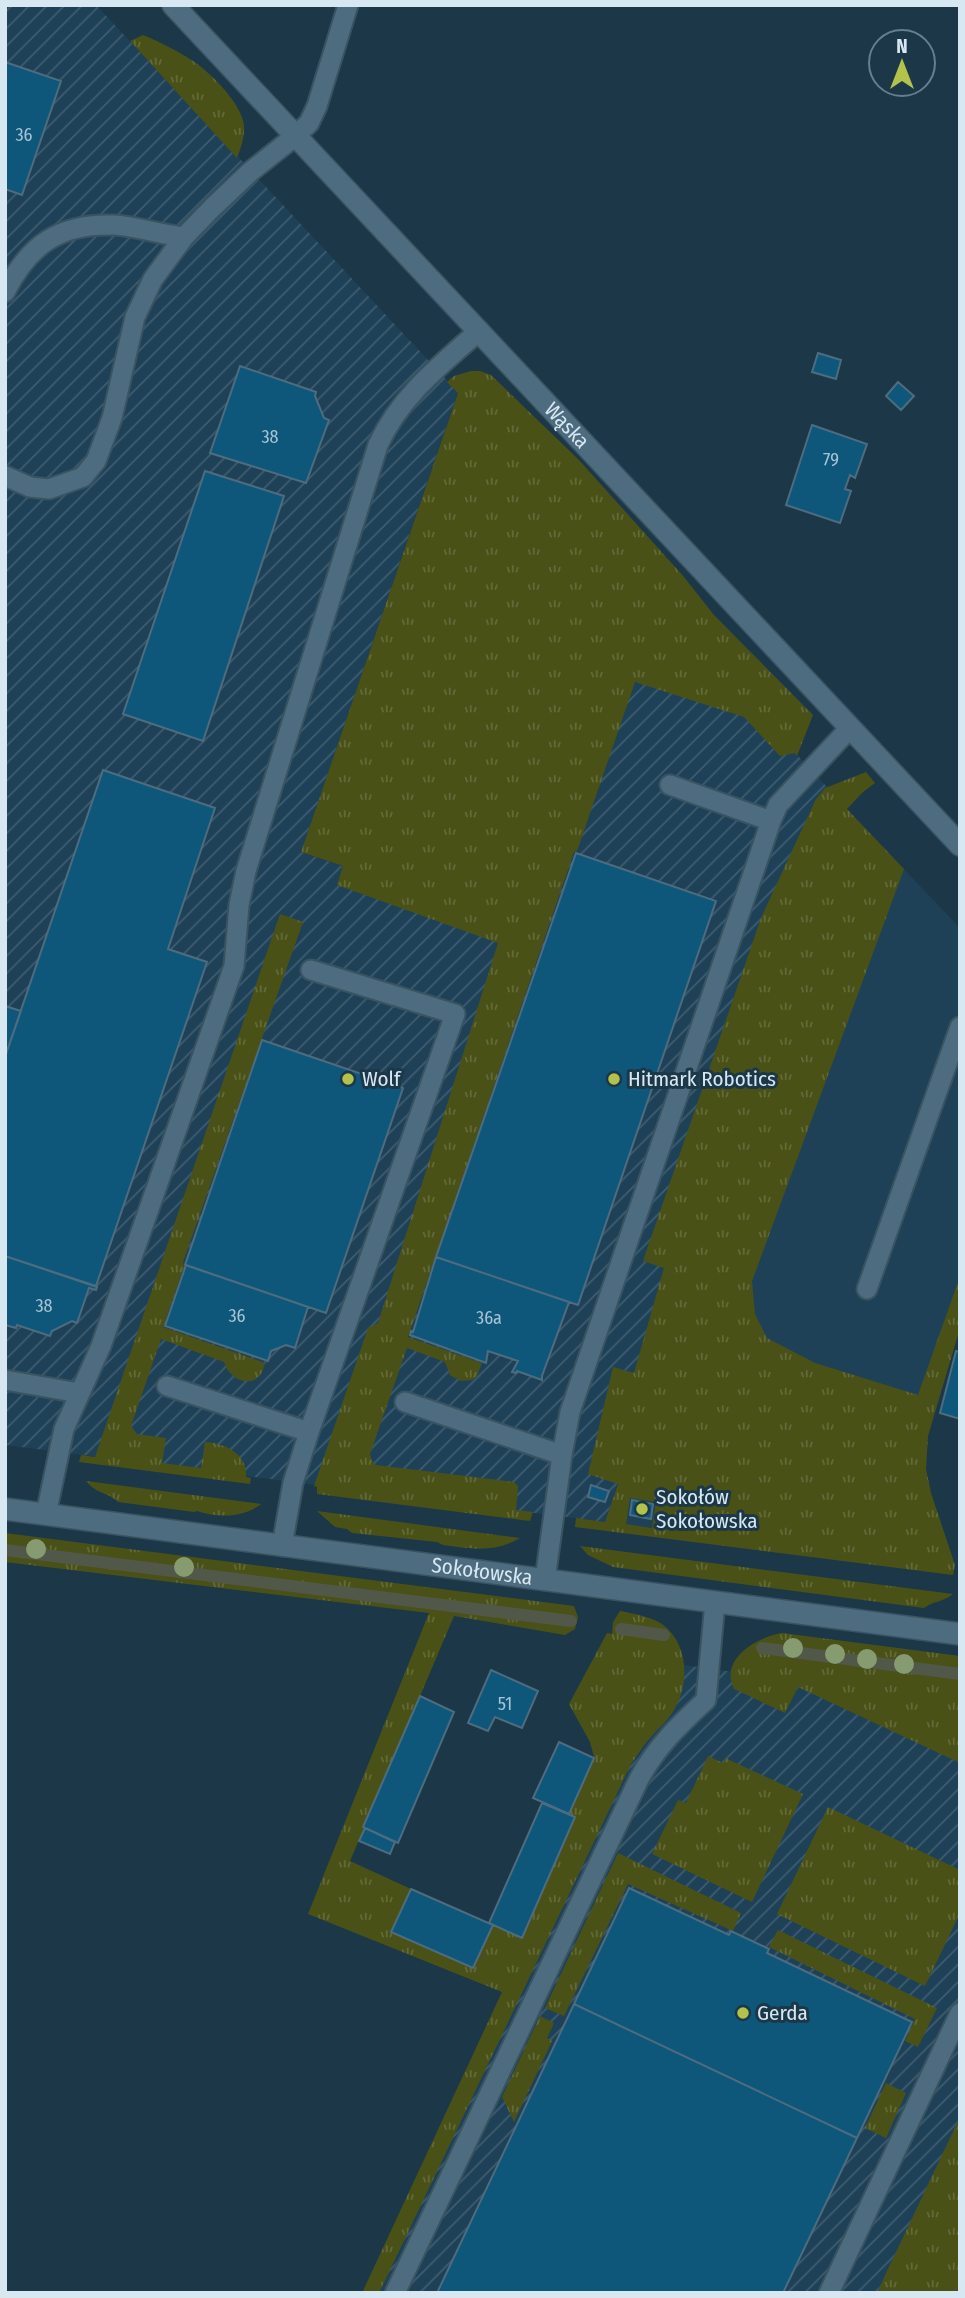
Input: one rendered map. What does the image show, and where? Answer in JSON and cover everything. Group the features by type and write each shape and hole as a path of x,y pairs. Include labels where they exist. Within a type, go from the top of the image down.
{"street":[{"name":"Wąska","path":"173,5 960,845"},
{"name":"Sokołowska","path":"5,1509 960,1634"}],"lane":[{"path":"5,476 30,487 49,489 83,477 96,461 112,418 135,317 153,279 184,237 250,172 309,123 317,106 348,5"},
{"path":"5,292 26,257 41,243 61,233 86,227 115,225 184,237"},
{"path":"46,1514 60,1440 101,1346 234,966 239,905 246,871 378,445 388,423 409,395 479,331"},
{"path":"545,1580 570,1412 771,821 784,799 850,727"},
{"path":"670,785 771,821"},
{"path":"282,1546 291,1492 309,1432 455,1014 312,970"},
{"path":"867,1289 960,1027"},
{"path":"5,1380 79,1393"},
{"path":"167,1386 309,1432"},
{"path":"405,1402 562,1455"},
{"path":"395,2293 593,1871 639,1779 660,1746 706,1700 715,1602"},
{"path":"829,2293 960,2013"}],"shaded area":[{"path":"5,5 96,5 458,392 301,852 524,929 641,587 827,787 605,1522 5,1445"},
{"path":"847,809 960,928 960,1276 864,1554 605,1522"},
{"path":"670,1663 960,1704 960,2143 937,2293 371,2293"}],"green space":[{"path":"143,35 193,61 231,98 244,125 237,158 130,41"},
{"path":"471,371 491,375 579,460 684,577 714,615 813,715 797,756 795,753 780,756 744,717 635,682 577,851 574,852 408,1337 482,1363 477,1376 472,1380 461,1381 450,1375 445,1362 407,1348 370,1454 376,1465 514,1482 518,1486 516,1510 533,1512 530,1521 317,1494 317,1487 314,1486 368,1328 378,1323 498,943 337,885 343,866 301,852 458,393 447,382 454,376"},
{"path":"866,772 875,783 847,809 904,869 752,1281 755,1314 767,1338 815,1363 918,1395 960,1276 960,1328 928,1436 926,1469 931,1493 955,1565 953,1575 575,1527 576,1518 605,1522 618,1484 588,1474 613,1367 634,1373 664,1268 643,1261 761,918 816,799 825,788","holes":["630,1498 656,1502 652,1528 626,1524"]},
{"path":"280,914 303,922 183,1262 184,1267 163,1327 265,1363 262,1373 256,1379 240,1380 234,1377 224,1362 161,1339 131,1426 137,1434 166,1438 162,1463 201,1468 205,1442 227,1447 243,1462 246,1477 251,1478 250,1484 79,1462 81,1455 95,1457"},
{"path":"86,1481 261,1504 238,1514 213,1515 118,1502"},
{"path":"317,1511 520,1538 492,1548 473,1548 352,1533 347,1529 335,1527"},
{"path":"5,1533 574,1606 578,1617 575,1629 565,1635 454,1616 350,1861 411,1889 392,1932 473,1968 493,1925 522,1938 575,1818 569,1814 594,1757 590,1742 569,1704 607,1633 612,1634 613,1622 620,1611 647,1617 662,1624 677,1641 684,1663 680,1698 670,1716 645,1743 631,1764 379,2293 362,2293 502,1992 308,1914 429,1613 5,1562"},
{"path":"580,1546 953,1594 924,1608 613,1567 588,1555"},
{"path":"782,1633 960,1656 960,1763 798,1687 785,1713 734,1689 731,1678 736,1659 762,1639"},
{"path":"708,1756 723,1763 725,1758 803,1794 752,1902 652,1854 678,1800 686,1803"},
{"path":"828,1807 960,1870 960,1913 925,1986 777,1914"},
{"path":"618,1853 741,1913 733,1931 628,1884 564,2016 545,2008"},
{"path":"778,1930 937,2008 918,2047 905,2041 915,2019 769,1947"},
{"path":"540,2016 554,2023 547,2038 552,2041 514,2122 502,2097"},
{"path":"886,2083 906,2093 886,2138 865,2128"},
{"path":"960,2117 960,2293 877,2293 887,2271"}],"building":[{"path":"5,62 61,81 22,195 5,189"},
{"path":"818,353 841,360 836,379 812,372"},
{"path":"240,366 316,392 315,396 324,418 329,420 306,483 210,453"},
{"path":"898,382 914,396 901,410 886,396"},
{"path":"812,425 867,444 855,478 850,475 845,489 851,491 840,523 786,505"},
{"path":"205,471 284,496 203,741 123,714"},
{"path":"103,770 215,808 168,949 207,962 96,1286 5,1256 5,1057"},
{"path":"576,853 716,901 578,1305 436,1257"},
{"path":"5,1006 21,1011 5,1057"},
{"path":"262,1040 403,1088 326,1313 185,1265"},
{"path":"5,1256 97,1287 96,1290 89,1288 77,1323 72,1321 52,1331 50,1336 17,1325 16,1328 5,1325"},
{"path":"436,1257 569,1302 542,1380 517,1371 512,1372 518,1361 488,1351 486,1363 410,1335"},
{"path":"186,1265 308,1307 295,1348 286,1345 271,1351 268,1361 165,1326"},
{"path":"956,1351 960,1352 960,1419 940,1413"},
{"path":"591,1485 609,1491 605,1502 588,1497"},
{"name":"Sokołów Sokołowska","path":"632,1500 653,1504 651,1519 630,1515"},
{"path":"491,1670 538,1691 522,1728 495,1717 488,1731 468,1723"},
{"path":"420,1696 454,1712 398,1843 363,1827"},
{"path":"559,1742 594,1758 569,1814 533,1798"},
{"path":"542,1803 575,1817 522,1938 489,1923"},
{"path":"365,1828 395,1842 390,1854 359,1841"},
{"name":"Gerda","path":"629,1888 729,1935 731,1931 769,1949 767,1953 912,2022 857,2138 574,2004"},
{"path":"411,1889 493,1925 473,1968 391,1932"},
{"path":"574,2004 857,2138 783,2293 437,2293"}],"waterway":[{"path":"5,1550 571,1621"},
{"path":"621,1629 664,1635"},
{"path":"762,1648 960,1674"}],"place":[{"name":"Wolf","path":"348,1079"},
{"name":"Hitmark Robotics","path":"614,1079"},
{"name":"Sokołów Sokołowska","path":"642,1509"},
{"name":"Gerda","path":"743,2013"}]}
